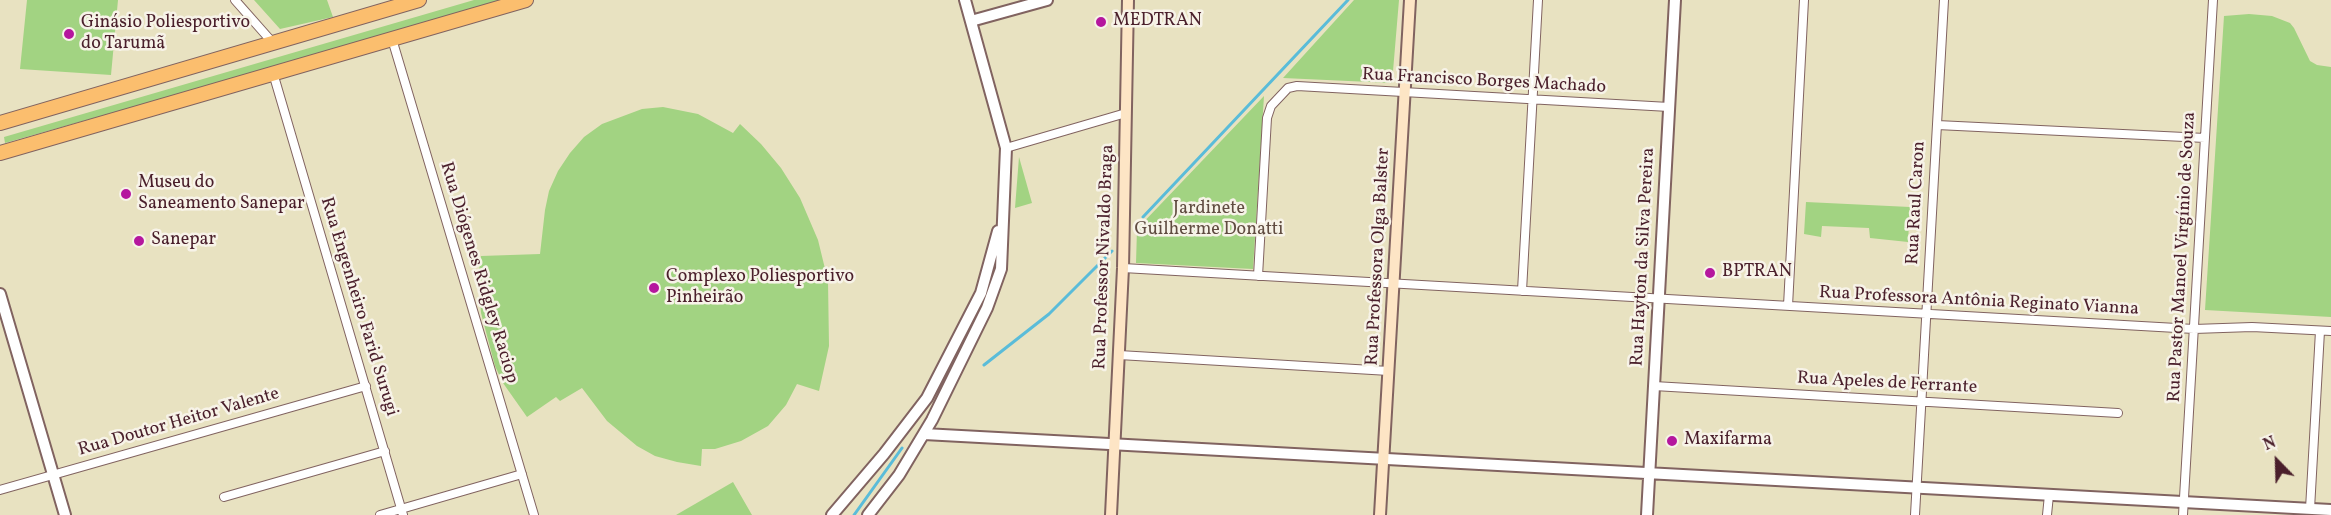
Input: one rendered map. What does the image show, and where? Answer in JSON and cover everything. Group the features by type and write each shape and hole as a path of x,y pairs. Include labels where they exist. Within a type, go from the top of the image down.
{"highway":[{"path":"0,123 419,0"},
{"path":"0,153 526,0"}],"main road":[{"name":"Rua Professor Nivaldo Braga","path":"1111,515 1123,268 1128,0"},
{"name":"Rua Professora Olga Balster","path":"1380,515 1410,0"}],"street":[{"path":"235,0 273,43"},
{"path":"868,515 899,475 953,379 995,289 1003,254 1006,148 964,0"},
{"path":"971,21 1047,0"},
{"path":"1522,291 1538,0"},
{"name":"Rua Hayton da Silva Pereira","path":"1647,515 1675,0"},
{"path":"1788,306 1804,0"},
{"name":"Rua Raul Caron","path":"1915,515 1944,0"},
{"name":"Rua Pastor Manoel Virgínio de Souza","path":"2183,515 2213,0"},
{"name":"Rua Diógenes Ridgley Raciop","path":"392,39 534,515"},
{"name":"Rua Engenheiro Farid Surugi","path":"273,74 402,512"},
{"name":"Rua Francisco Borges Machado","path":"1258,276 1267,118 1277,99 1288,88 1297,86 1669,107"},
{"path":"1006,148 1126,113"},
{"path":"1937,125 2205,138"},
{"path":"832,515 927,398 981,293 993,256 1004,207"},
{"name":"Rua Professora Antônia Reginato Vianna","path":"1123,268 2194,329 2252,327 2331,331"},
{"path":"0,294 65,515"},
{"path":"2310,509 2320,331"},
{"path":"1119,355 1389,371"},
{"name":"Rua Doutor Heitor Valente","path":"0,490 366,386"},
{"name":"Rua Apeles de Ferrante","path":"1654,386 2118,413"},
{"path":"924,434 2331,510"},
{"path":"224,497 385,451"},
{"path":"380,515 402,512 522,474"},
{"path":"2047,515 2049,495"}],"green space":[{"name":"Ginásio Poliesportivo do Tarumã","path":"27,0 118,0 111,75 20,69"},
{"path":"254,0 327,0 333,17 280,29"},
{"path":"474,0 512,0 5,143 4,137"},
{"path":"1354,0 1399,0 1392,83 1283,78"},
{"path":"2249,14 2272,16 2290,23 2310,61 2317,65 2331,67 2331,317 2205,310 2224,16"},
{"name":"Jardinete Guilherme Donatti","path":"1264,96 1253,269 1136,263 1137,229"},
{"name":"Complexo Poliesportivo Pinheirão","path":"663,107 698,114 733,133 740,124 761,144 781,168 800,198 818,240 828,281 829,346 819,391 797,384 786,405 768,426 741,441 715,449 702,449 701,466 655,456 637,446 607,421 582,388 560,401 556,397 527,417 503,383 495,366 481,313 478,277 481,256 540,254 549,191 558,171 584,137 602,124 642,109"},
{"path":"1019,157 1032,203 1015,208"},
{"path":"1806,202 1910,207 1908,242 1870,238 1869,228 1822,226 1821,237 1804,234"},
{"path":"733,482 752,515 676,515"}],"waterway":[{"path":"1143,217 1348,0"},
{"path":"984,365 1049,314 1112,251"},
{"path":"854,515 902,448"}],"place":[{"name":"MEDTRAN","path":"1101,22"},
{"name":"Ginásio Poliesportivo do Tarumã","path":"69,34"},
{"name":"Museu do Saneamento Sanepar","path":"126,194"},
{"name":"Sanepar","path":"139,241"},
{"name":"BPTRAN","path":"1710,273"},
{"name":"Complexo Poliesportivo Pinheirão","path":"654,288"},
{"name":"Maxifarma","path":"1672,441"}]}
